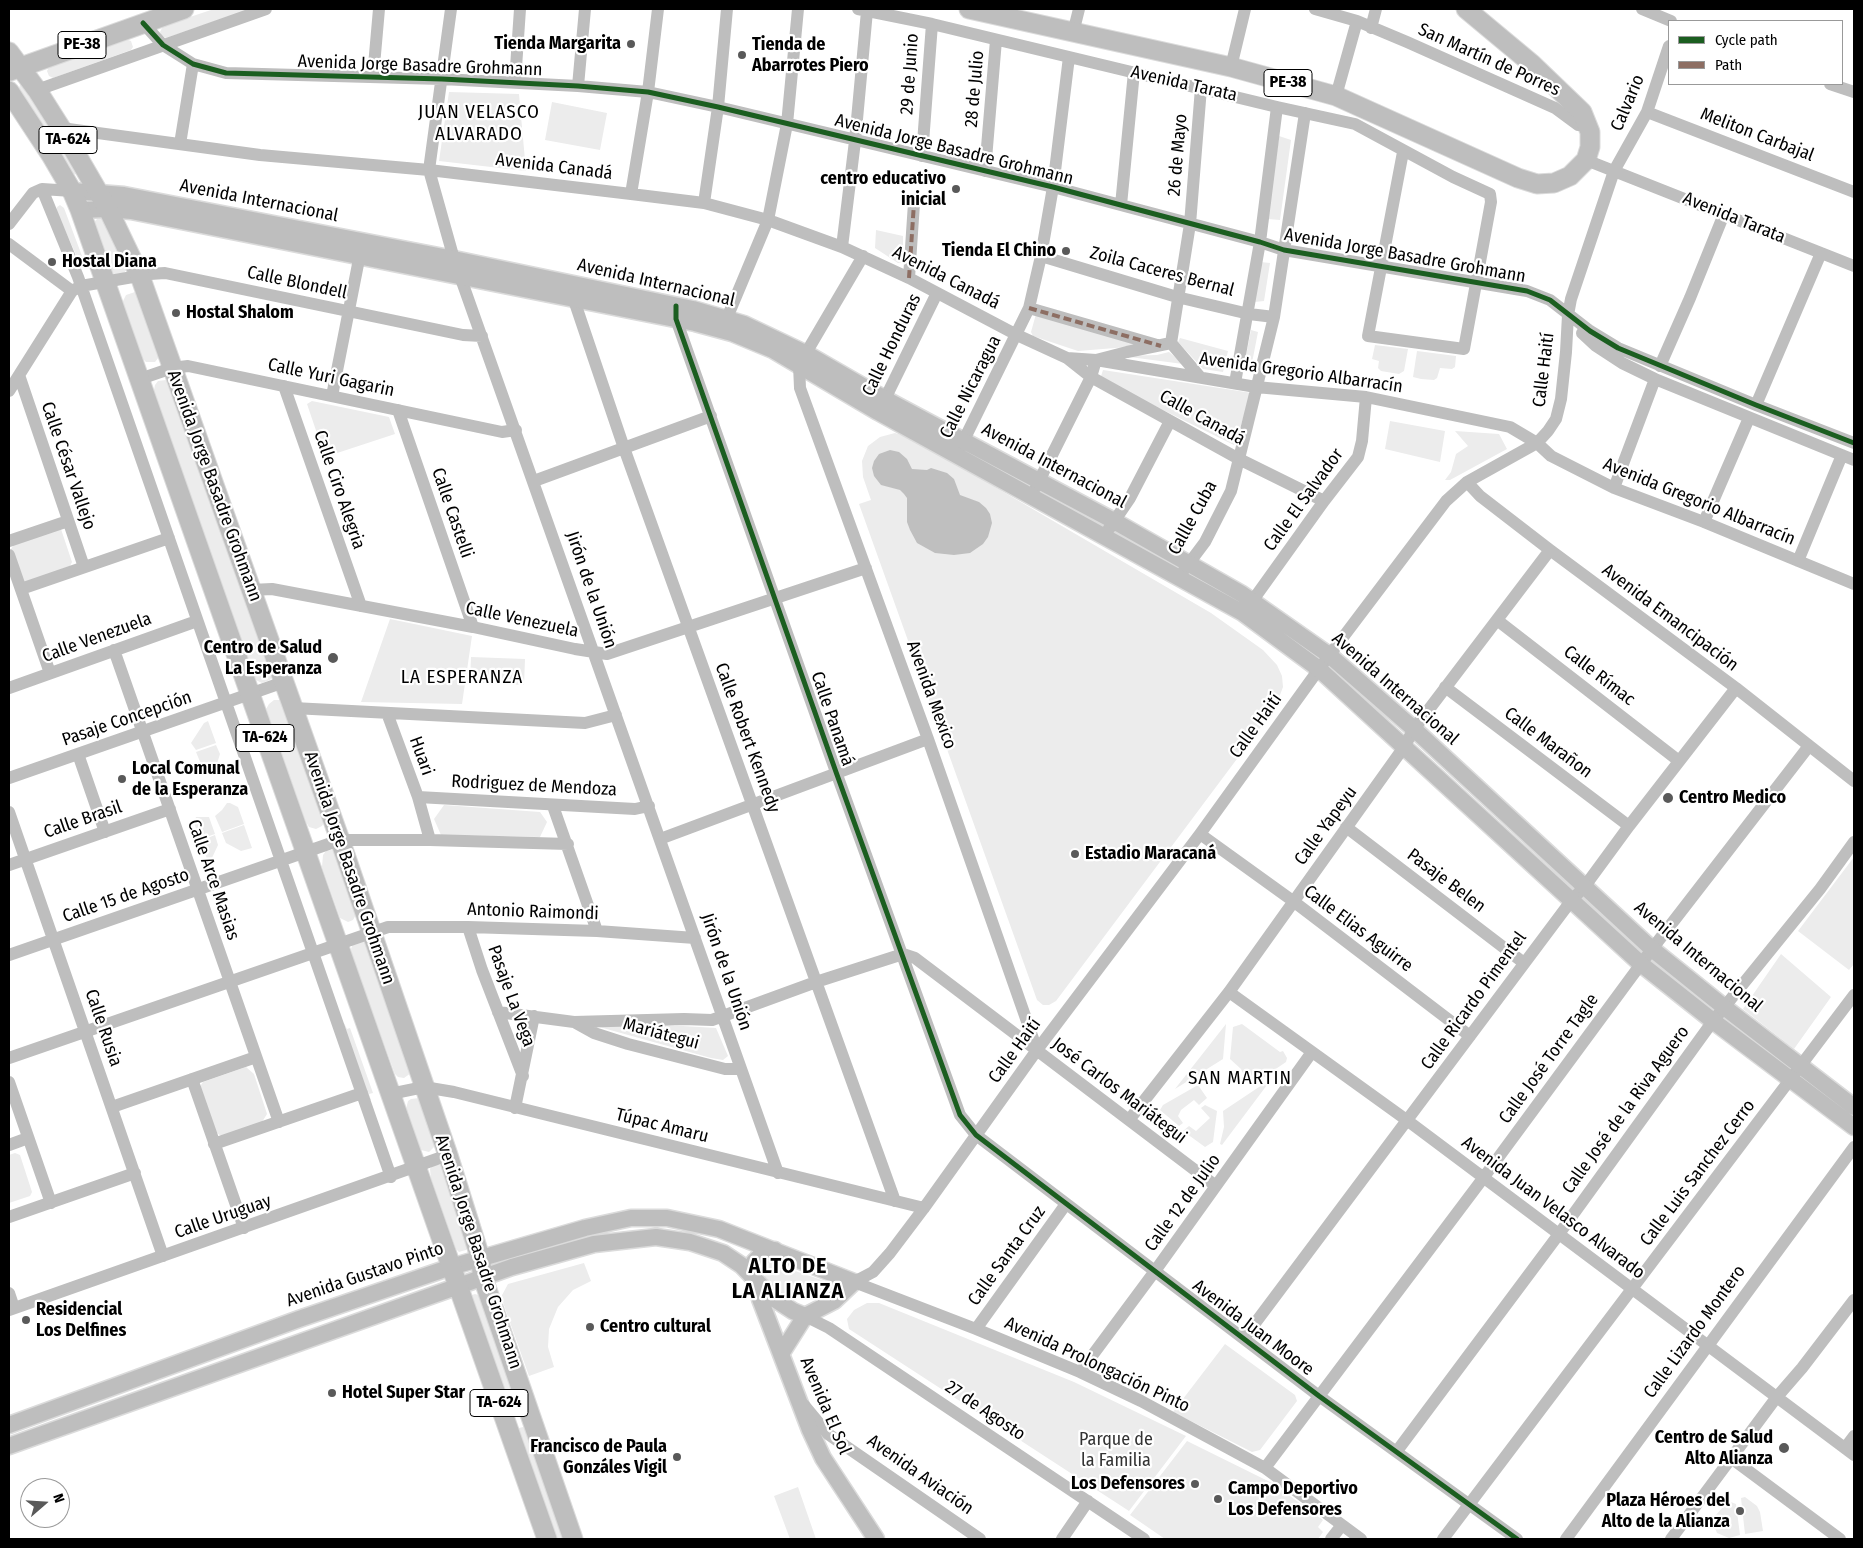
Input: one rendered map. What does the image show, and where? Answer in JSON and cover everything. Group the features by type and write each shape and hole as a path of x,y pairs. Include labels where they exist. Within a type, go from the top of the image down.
{"highway":[{"name":"PE-38","path":"15,70 184,9"},
{"name":"Avenida Tarata","path":"969,9 1232,67 1336,96 1357,115 1536,184 1562,180 1577,171 1586,160"},
{"path":"1466,9 1532,64 1578,106 1589,125 1591,140 1586,160"},
{"name":"Avenida Jorge Basadre Grohmann","path":"9,52 15,70 37,90 61,128 108,209 140,276 340,840 448,1155 480,1257 483,1278 573,1539"},
{"name":"Avenida Jorge Basadre Grohmann","path":"9,91 72,191 80,210 546,1539"},
{"path":"507,1428 532,1419"}],"main road":[{"name":"Avenida Internacional","path":"72,191 124,195 361,249 462,277 574,292"},
{"name":"Avenida Internacional","path":"80,210 108,209 131,211 361,249 454,259 574,292 762,332 803,360 882,405 956,455 1180,578 1248,607 1329,656 1414,729 1652,948 1724,1007 1854,1127"},
{"name":"Avenida Internacional","path":"882,405 964,440 1189,563 1248,607 1319,669 1641,964 1713,1021 1795,1073 1854,1107"},
{"name":"Avenida Gustavo Pinto","path":"9,1425 299,1318 480,1257 585,1228 631,1218 667,1218 719,1229 854,1282"},
{"path":"9,1446 512,1267 594,1244 656,1237 690,1242 724,1252 741,1265 773,1298 793,1311 805,1316"},
{"path":"754,1280 752,1268 754,1262 759,1257 776,1250"},
{"name":"Avenida El Sol","path":"754,1280 798,1398 827,1465 876,1539"},
{"path":"781,1354 805,1316 834,1301 854,1282"}],"street":[{"path":"37,90 265,9"},
{"path":"372,77 379,9"},
{"name":"Jirón de la Unión","path":"451,9 429,170 454,259 462,277 778,1173"},
{"path":"515,82 520,9"},
{"path":"578,86 585,9"},
{"path":"631,194 648,92 658,9"},
{"path":"704,203 718,107 727,9"},
{"path":"729,325 768,220 787,124 798,9"},
{"path":"1073,33 1079,9"},
{"path":"1232,67 1245,9"},
{"name":"San Martín de Porres","path":"1315,9 1357,21 1556,108 1578,125 1589,125"},
{"path":"1371,28 1376,9"},
{"path":"1642,9 1669,20"},
{"path":"842,247 855,141 862,10"},
{"name":"Avenida Tarata","path":"862,10 932,24 1305,113 1357,115 1403,152 1490,194 1491,202 1475,283"},
{"path":"1336,96 1357,21"},
{"name":"Avenida Jorge Basadre Grohmann","path":"143,23 163,45 193,64 226,73 515,82 648,92 985,171 1121,205 1284,250 1380,268 1527,291 1550,300 1590,332 1618,348 1854,443"},
{"name":"29 de Junio","path":"922,156 932,24"},
{"name":"28 de Julio","path":"985,171 996,40"},
{"name":"Calvario","path":"1614,171 1647,112 1668,49"},
{"name":"Calle Nicaragua","path":"956,455 1030,308 1053,188 1068,57"},
{"path":"180,144 193,64"},
{"path":"1121,205 1134,72"},
{"path":"1833,85 1854,92"},
{"name":"26 de Mayo","path":"1166,345 1190,224 1201,88"},
{"path":"1236,383 1260,242 1277,107"},
{"name":"Meliton Carbajal","path":"1647,112 1658,114 1854,192"},
{"name":"Callle Cuba","path":"1180,578 1205,542 1231,490 1274,317 1305,113"},
{"name":"Avenida Canadá","path":"61,128 260,155 429,170 704,203 768,220 842,247 909,278 1017,335 1067,358"},
{"path":"1403,152 1368,336 1464,349 1475,283"},
{"name":"Avenida Tarata","path":"1586,160 1854,266"},
{"name":"Calle Haití","path":"854,1282 873,1272 924,1208 1036,1050 1200,834 1319,669 1446,501 1467,482 1537,443 1548,431 1556,419 1561,399 1568,315 1614,171"},
{"path":"9,224 33,193 42,189 72,191"},
{"path":"42,189 197,620 391,1177"},
{"path":"909,278 914,203"},
{"path":"1660,366 1724,214"},
{"path":"9,244 77,289"},
{"path":"332,396 361,249"},
{"path":"1756,405 1821,253"},
{"path":"803,360 863,256"},
{"name":"Zoila Caceres Bernal","path":"1041,256 1177,297 1249,314 1274,317"},
{"name":"Calle Blondell","path":"77,289 106,282 165,273 463,335 482,336"},
{"path":"9,391 77,289"},
{"name":"Calle Robert Kennedy","path":"574,292 624,448 895,1202"},
{"name":"Calle Honduras","path":"882,405 937,293"},
{"path":"1030,308 1166,345 1200,377"},
{"name":"Calle Panamá","path":"676,313 836,772 960,1115 976,1135"},
{"name":"Avenida Jorge Basadre Grohmann","path":"1568,315 1596,346 1622,363 1655,379 1848,458"},
{"path":"1030,496 1040,480 1091,377 1096,360 1166,345"},
{"name":"Avenida Gregorio Albarracín","path":"1067,358 1096,360 1256,387 1366,396 1510,427 1537,443 1551,456 1614,488 1704,522 1854,584"},
{"name":"Calle Canadá","path":"1067,358 1091,377 1170,421 1239,459 1324,501"},
{"name":"Avenida Mexico","path":"803,360 800,388 928,739 1036,1050"},
{"name":"Calle Yuri Gagarin","path":"140,379 172,368 188,366 502,432 516,430"},
{"name":"Calle César Vallejo","path":"19,375 84,567"},
{"path":"1614,488 1655,379"},
{"name":"Calle Ciro Alegria","path":"284,386 361,606"},
{"name":"Calle El Salvador","path":"1248,607 1358,457 1362,441 1366,396"},
{"name":"Calle Castelli","path":"398,410 473,627"},
{"path":"534,481 711,416"},
{"path":"1704,522 1749,418"},
{"path":"1104,536 1130,498 1170,421"},
{"path":"1798,561 1848,458"},
{"name":"Avenida Emancipación","path":"1467,482 1480,496 1736,688 1854,781"},
{"path":"9,541 68,521"},
{"path":"21,589 168,538"},
{"name":"Calle Yapeyu","path":"1129,1120 1229,992 1404,747 1414,729 1550,550"},
{"path":"9,555 50,673"},
{"name":"Calle Venezuela","path":"251,590 272,589 608,654 866,568"},
{"name":"Calle Venezuela","path":"9,688 197,620"},
{"name":"Calle Rímac","path":"1497,620 1679,761"},
{"name":"Calle Arce Masias","path":"114,650 279,1122"},
{"name":"Pasaje Concepción","path":"9,778 284,682"},
{"name":"Calle Marañon","path":"1446,687 1629,826"},
{"name":"Calle Ricardo Pimentel","path":"1244,1338 1408,1121 1524,963 1736,688"},
{"path":"293,708 585,722 616,715"},
{"name":"Huari","path":"386,713 418,798 430,840"},
{"path":"660,839 928,739"},
{"name":"Calle José Torre Tagle","path":"1266,1468 1484,1177 1652,948 1809,746"},
{"path":"78,754 105,832"},
{"name":"Rodriguez de Mendoza","path":"418,798 635,809 649,806"},
{"path":"553,806 597,930"},
{"name":"Calle Brasil","path":"9,865 170,809"},
{"name":"Calle Rusia","path":"9,812 163,1256"},
{"name":"Pasaje Belen","path":"1346,828 1524,963"},
{"name":"Calle Elias Aguirre","path":"1200,834 1293,901 1470,1036"},
{"name":"Calle 15 de Agosto","path":"9,955 340,840 430,840 568,844"},
{"name":"Calle José de la Riva Aguero","path":"1397,1451 1559,1234 1713,1021 1820,889 1854,842"},
{"name":"Antonio Raimondi","path":"9,1058 388,926 597,930 695,938"},
{"name":"Pasaje La Vega","path":"468,927 523,1076"},
{"path":"498,1012 574,1022 712,1020 816,982 903,954"},
{"name":"José Carlos Mariátegui","path":"903,954 915,958 1216,1186"},
{"name":"Avenida Juan Velasco Alvarado","path":"1229,992 1484,1177 1850,1452"},
{"name":"Calle Luis Sanchez Cerro","path":"1443,1539 1854,995"},
{"path":"515,1108 534,1016"},
{"name":"Mariátegui","path":"574,1022 594,1033 628,1044 725,1069 742,1069"},
{"name":"Calle 12 de Julio","path":"1080,1372 1312,1052"},
{"path":"112,1107 256,1057"},
{"path":"192,1079 244,1228"},
{"path":"9,1082 51,1203"},
{"name":"Túpac Amaru","path":"390,1094 424,1088 454,1092 924,1208"},
{"path":"214,1144 362,1093"},
{"name":"Avenida Juan Moore","path":"976,1135 1319,1396 1517,1539"},
{"path":"9,1145 28,1138"},
{"name":"Calle Lizardo Montero","path":"1566,1539 1854,1147"},
{"name":"Calle Uruguay","path":"11,1309 391,1177 448,1155"},
{"path":"9,1217 135,1174"},
{"name":"Calle Santa Cruz","path":"976,1329 1066,1204"},
{"name":"Avenida Prolongación Pinto","path":"854,1282 1080,1372 1141,1401 1266,1468 1361,1539"},
{"path":"9,1293 11,1309"},
{"path":"1671,1539 1776,1398 1802,1368 1854,1300"},
{"name":"27 de Agosto","path":"805,1316 828,1328 1144,1539"},
{"name":"Avenida Aviación","path":"798,1398 828,1434 980,1539"},
{"path":"1850,1452 1854,1436"},
{"path":"1731,1458 1840,1539"},
{"path":"1062,1539 1088,1501"},
{"path":"1331,1539 1342,1525"}],"green space":[{"path":"214,9 250,9 166,38 161,35 160,32 163,26"},
{"path":"128,40 131,41 133,47 131,50 53,78 49,76 47,71 49,67"},
{"path":"21,82 24,82 77,174 70,175 19,88"},
{"path":"449,92 519,94 526,171 439,161"},
{"path":"552,102 607,113 600,150 545,140"},
{"path":"1279,136 1291,140 1280,220 1268,219"},
{"path":"60,205 64,208 85,266 81,266 56,210"},
{"path":"100,216 104,216 127,269 124,273 116,275 112,273 93,223"},
{"path":"876,230 903,236 903,263 898,263 875,248"},
{"path":"1260,262 1270,263 1264,301 1254,302"},
{"path":"135,292 141,296 159,357 155,362 146,362 141,357 124,309 123,301 126,295"},
{"path":"1036,314 1140,346 1078,351 1033,336 1031,332"},
{"path":"1251,330 1258,332 1251,368 1244,367"},
{"path":"1180,338 1228,351 1223,372 1203,369 1178,342"},
{"path":"1375,345 1408,349 1404,371 1399,374 1381,371 1378,368 1379,361 1372,359"},
{"path":"1417,351 1456,356 1455,367 1452,369 1440,368 1437,378 1434,380 1413,377"},
{"path":"1169,352 1183,364 1122,356 1157,355"},
{"path":"1103,370 1252,393 1234,445 1100,379"},
{"path":"166,380 172,383 273,674 270,680 262,683 256,680 252,674 155,395 155,385 158,381"},
{"path":"312,401 389,417 395,434 325,457 307,404"},
{"path":"1390,421 1445,431 1440,462 1385,449"},
{"path":"1455,431 1499,434 1507,449 1450,480 1445,480 1451,472 1456,454 1468,446"},
{"name":"Estadio Maracaná","path":"895,433 911,438 1211,613 1263,650 1277,665 1282,676 1283,687 1275,708 1056,1001 1049,1005 1043,1005 1037,1000 859,504 871,500 863,477 862,461 868,446 880,437"},
{"path":"61,529 72,562 70,566 24,583 10,551 14,544"},
{"path":"390,619 472,636 462,704 361,702"},
{"path":"471,657 525,659 524,685 470,682"},
{"path":"274,700 280,700 286,704 326,819 322,826 316,829 309,827 306,822 266,709"},
{"path":"208,721 216,743 196,750 191,743 204,723"},
{"path":"216,745 220,754 215,770 203,769 196,752"},
{"path":"227,803 238,807 244,824 222,832 215,816"},
{"path":"444,805 540,812 547,822 540,837 441,835 434,819"},
{"path":"196,817 209,817 215,834 200,839 194,823"},
{"path":"244,825 252,848 241,851 226,843 222,833"},
{"path":"215,835 218,845 211,860 208,861 200,841"},
{"path":"326,851 336,851 358,911 353,920 348,922 340,918 322,867 323,855"},
{"path":"1854,857 1854,964 1849,970 1798,931"},
{"path":"365,940 411,1073 404,1078 398,1077 395,1074 352,956 351,949 353,944"},
{"path":"1781,954 1831,997 1794,1049 1743,1009"},
{"path":"583,1020 716,1028 728,1056 723,1060 711,1058 585,1023"},
{"path":"342,1023 344,1023 347,1029 350,1028 373,1093 369,1094 371,1100 369,1101"},
{"path":"1226,1024 1223,1059 1175,1089"},
{"path":"1242,1024 1280,1052 1283,1051 1287,1058 1286,1062 1261,1079 1248,1084 1241,1069 1230,1059 1233,1027"},
{"path":"246,1067 254,1074 267,1114 262,1122 221,1136 214,1131 199,1088 203,1082"},
{"path":"1265,1083 1267,1085 1222,1145 1220,1144 1224,1127 1223,1111"},
{"path":"1198,1085 1207,1098 1199,1105 1194,1100 1181,1110 1178,1116 1183,1123 1179,1126 1160,1110 1163,1105"},
{"path":"419,1098 435,1146 429,1152 421,1150 406,1109 408,1101"},
{"path":"1205,1105 1217,1111 1213,1142 1205,1147 1183,1131 1189,1126 1196,1131 1210,1118 1201,1108"},
{"path":"15,1153 20,1155 32,1192 30,1196 9,1203 9,1155"},
{"path":"433,1164 442,1165 468,1246 466,1250 459,1252 456,1249 431,1178 430,1169"},
{"path":"768,1262 834,1284 832,1289 818,1295 803,1298 779,1292 766,1281 762,1264"},
{"path":"584,1263 591,1281 573,1290 558,1307 549,1329 548,1347 554,1367 529,1376 501,1297 508,1284"},
{"path":"475,1294 478,1295 481,1301 521,1412 520,1415 515,1417 511,1417 471,1298"},
{"name":"Parque de la Familia","path":"867,1303 879,1303 1074,1382 1186,1436 1129,1511 849,1329 847,1319 854,1310"},
{"path":"1225,1344 1295,1395 1297,1401 1260,1450 1252,1452 1173,1412"},
{"path":"523,1427 526,1429 563,1536 562,1539 553,1539 516,1433 519,1428"},
{"name":"Los Defensores","path":"1187,1441 1272,1483 1323,1520 1318,1527 1323,1532 1318,1539 1165,1539 1130,1515"},
{"path":"798,1487 816,1539 790,1539 774,1496"},
{"path":"1745,1497 1757,1506 1760,1512 1763,1531 1745,1534 1741,1498"},
{"path":"1728,1501 1736,1504 1740,1535 1729,1538 1717,1533 1710,1522"}],"shaded area":[{"path":"890,450 899,452 907,459 912,469 927,470 931,468 947,473 954,479 960,495 979,502 986,508 992,523 988,537 983,544 970,553 954,555 935,553 917,543 907,522 907,498 900,490 881,485 874,476 872,468 874,461 879,454"}],"marked path":[{"path":"909,278 914,203"},
{"path":"1029,308 1161,346"}],"cycle path":[{"path":"143,23 163,45 193,64 226,73 442,79 578,86 648,92 1053,187 1284,250 1527,291 1550,300 1590,331 1618,348 1854,443"},
{"path":"676,306 676,319 836,772 960,1115 976,1135 1319,1396 1517,1539"}],"place":[{"name":"Tienda Margarita","path":"631,44"},
{"name":"Tienda de Abarrotes Piero","path":"742,55"},
{"name":"centro educativo inicial","path":"956,189"},
{"name":"Tienda El Chino","path":"1066,251"},
{"name":"Hostal Diana","path":"52,262"},
{"name":"Hostal Shalom","path":"176,313"},
{"name":"Centro de Salud La Esperanza","path":"333,658"},
{"name":"Local Comunal de la Esperanza","path":"122,779"},
{"name":"Centro Medico","path":"1668,798"},
{"name":"Estadio Maracaná","path":"1075,854"},
{"name":"Residencial Los Delfines","path":"26,1320"},
{"name":"Centro cultural","path":"590,1327"},
{"name":"Hotel Super Star","path":"332,1393"},
{"name":"Centro de Salud Alto Alianza","path":"1784,1448"},
{"name":"Francisco de Paula Gonzáles Vigil","path":"677,1457"},
{"name":"Los Defensores","path":"1195,1484"},
{"name":"Campo Deportivo Los Defensores","path":"1218,1499"},
{"name":"Plaza Héroes del Alto de la Alianza","path":"1740,1511"}],"district":[{"name":"JUAN VELASCO ALVARADO","path":"479,124"},
{"name":"LA ESPERANZA","path":"462,678"},
{"name":"SAN MARTIN","path":"1240,1079"},
{"name":"ALTO DE LA ALIANZA","path":"788,1280"}]}
